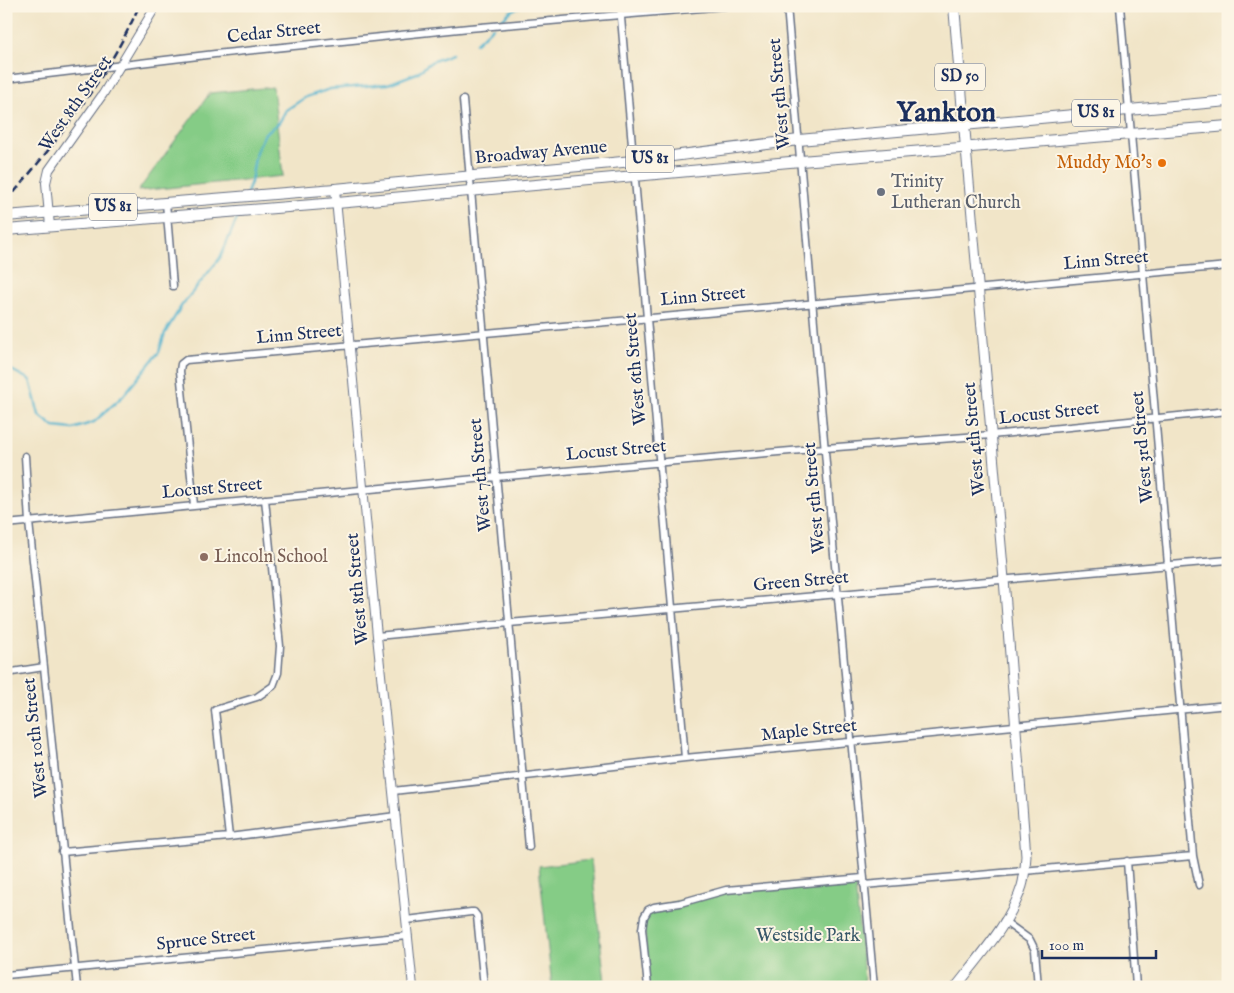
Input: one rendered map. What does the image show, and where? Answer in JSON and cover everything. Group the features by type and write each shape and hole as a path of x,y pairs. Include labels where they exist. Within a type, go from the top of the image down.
{"highway":[{"name":"West 4th Street","path":"954,6 966,148"},
{"name":"Broadway Avenue","path":"6,216 260,196 633,161 799,140 1228,101"},
{"name":"Broadway Avenue","path":"6,230 1228,126"}],"main road":[{"name":"West 4th Street","path":"956,987 1004,921 1022,887 1025,870 1025,839 1004,578 966,148"}],"street":[{"name":"West 8th Street","path":"50,226 46,183 49,170 122,65 156,6"},
{"name":"West 6th Street","path":"620,6 685,758"},
{"name":"Cedar Street","path":"6,78 473,28 725,6"},
{"name":"West 5th Street","path":"787,6 874,987"},
{"name":"West 3rd Street","path":"1120,6 1180,709 1194,856 1199,885"},
{"name":"West 7th Street","path":"463,100 529,847"},
{"name":"West 8th Street","path":"335,189 413,987"},
{"path":"166,203 173,286"},
{"name":"Linn Street","path":"194,505 180,371 181,364 186,360 977,287 1228,266"},
{"name":"Locust Street","path":"6,524 659,462 991,435 1228,411"},
{"name":"West 10th Street","path":"25,456 29,522 76,987"},
{"path":"229,837 215,710 257,697 273,686 278,673 280,646 265,499"},
{"name":"Green Street","path":"378,636 1004,578 1228,560"},
{"path":"6,673 44,668"},
{"name":"Maple Street","path":"393,791 685,758 1228,705"},
{"path":"62,852 229,837 396,816"},
{"path":"648,987 642,929 644,917 648,910 654,907 680,904 726,890 1025,870 1194,856"},
{"path":"1127,861 1136,987"},
{"path":"406,920 474,912 477,916 484,987"},
{"path":"1004,921 1030,940 1033,945 1038,987"},
{"name":"Spruce Street","path":"6,975 408,936"}],"green space":[{"path":"273,87 283,176 138,191 210,93"},
{"path":"591,860 605,982 552,987 539,866"},
{"name":"Westside Park","path":"855,884 865,987 648,987 644,917 654,907 726,890"}],"waterway":[{"path":"497,24 511,11 521,6"},
{"path":"476,43 493,27"},
{"path":"247,193 251,182 256,152 265,133 279,123 286,110 306,97 330,89 388,84 417,73 431,62 452,54"},
{"path":"6,367 30,380 39,415 54,427 73,429 94,422 123,396 159,352 165,333 182,305 220,258 239,214"}],"railway":[{"path":"6,202 80,108 112,59 139,6"}],"place":[{"name":"Muddy Mo's","path":"1162,163"},
{"name":"Trinity Lutheran Church","path":"881,192"},
{"name":"Lincoln School","path":"204,557"}],"district":[{"name":"Yankton","path":"946,113"}]}
